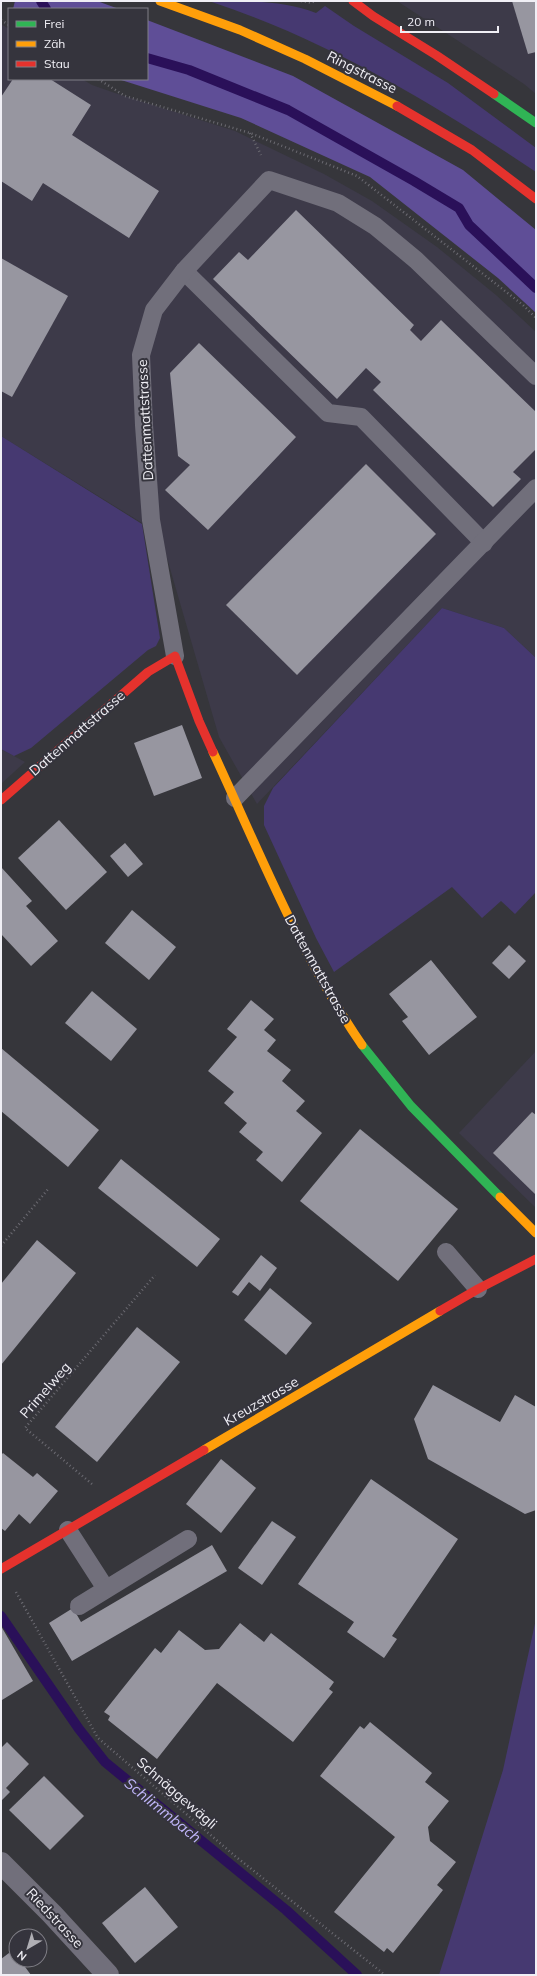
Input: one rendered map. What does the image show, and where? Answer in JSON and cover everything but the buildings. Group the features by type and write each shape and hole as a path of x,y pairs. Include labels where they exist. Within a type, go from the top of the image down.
{"street":[{"name":"Ringstrasse","path":"160,1 240,30 305,59 391,102 472,150 536,199"},
{"path":"352,1 373,16 436,55 536,124"},
{"name":"Dattenmattstrasse","path":"1,800 148,672 175,656 200,721 298,934 321,979 366,1051 411,1106 536,1233"},
{"name":"Kreuzstrasse","path":"1,1570 478,1289 536,1259"},
{"name":"Riedstrasse","path":"1,1863 52,1914 108,1975"}],"lane":[{"name":"Dattenmattstrasse","path":"175,656 151,520 144,425 141,355 154,310 184,271 269,180 338,203 375,226 416,260 536,376"},
{"path":"184,271 328,413 361,417 484,543"},
{"path":"235,798 536,488"},
{"path":"446,1252 478,1289"},
{"path":"68,1530 106,1589"},
{"path":"79,1606 188,1539"}],"path":[{"path":"301,1 312,3 314,1"},
{"path":"1,1246 49,1188"},
{"name":"Primelweg","path":"115,1503 25,1428 155,1275"},
{"name":"Schnäggewägli","path":"13,1587 98,1738 235,1856 385,1975"}],"shaded area":[{"path":"15,1 97,1 116,8 13,8"},
{"path":"209,1 250,1 277,3 316,13 325,6 354,26 448,83 536,148 536,172 458,122 378,75 295,34"},
{"path":"397,1 536,1 536,94 524,84"},
{"path":"148,20 293,76 463,170 536,230 536,313 498,278 370,177 241,118 121,80 148,80"},
{"path":"1,24 8,28 8,80 84,80 92,85 115,93 235,131 324,174 372,201 437,247 496,295 536,332 536,658 504,628 442,608 257,804 219,737 160,534 1,436"},
{"path":"1,436 142,524 160,638 156,646 148,650 31,748 14,756 1,749"},
{"path":"442,608 504,628 536,658 536,892 515,914 501,901 482,918 452,887 334,972 316,938 264,825 264,806 273,788"},
{"path":"1,749 25,762 1,784"},
{"path":"536,1051 536,1208 459,1133"},
{"path":"536,1619 536,1975 439,1975 503,1770"}],"waterway":[{"path":"41,1 45,8"},
{"path":"148,58 189,70 288,110 414,181 459,208 469,225 536,288"},
{"name":"Schlimmbach","path":"1,1616 79,1729 105,1762 286,1910 357,1975"}],"traffic: fast":[{"path":"494,94 536,123"},
{"path":"362,1045 411,1106 500,1197"}],"traffic: slow":[{"path":"160,1 240,30 305,59 397,106"},
{"path":"213,752 300,939 340,1011 362,1045"},
{"path":"500,1197 536,1233"},
{"path":"204,1450 440,1311"}],"traffic: jam":[{"path":"353,1 373,16 436,55 494,94"},
{"path":"397,106 472,150 536,199"},
{"path":"1,800 148,672 175,656 199,721 213,752"},
{"path":"440,1311 478,1289 536,1259"},
{"path":"1,1569 204,1450"}]}
